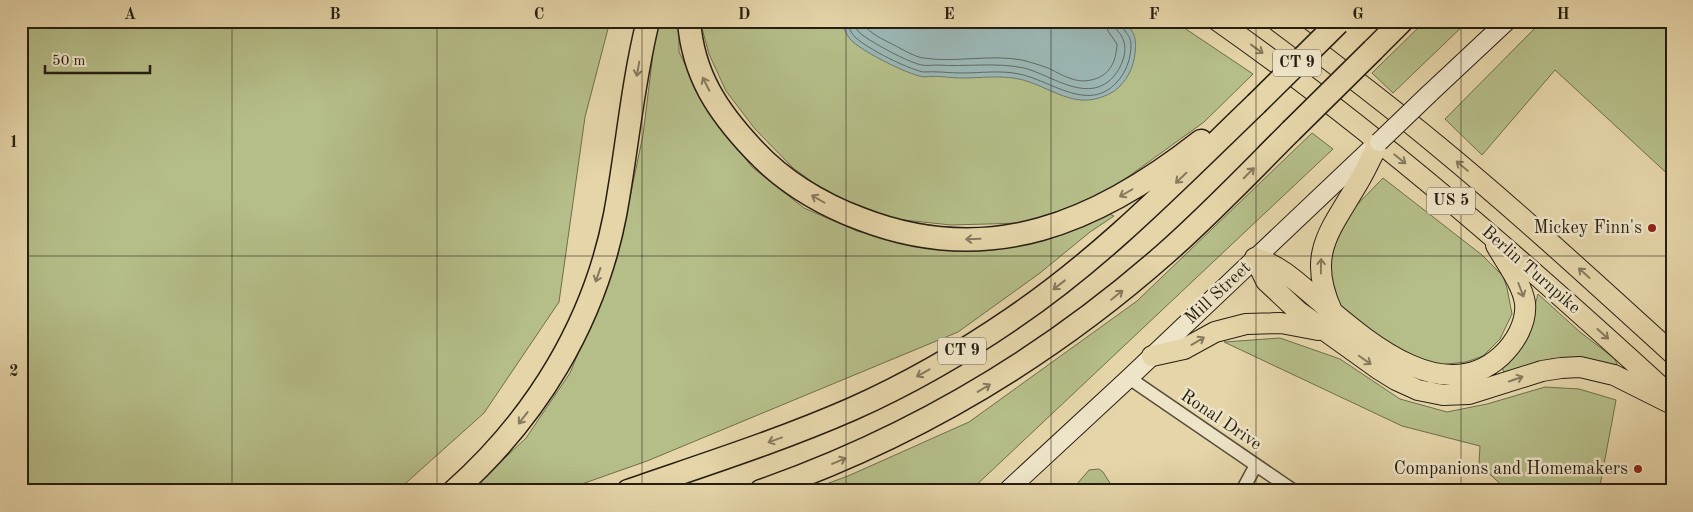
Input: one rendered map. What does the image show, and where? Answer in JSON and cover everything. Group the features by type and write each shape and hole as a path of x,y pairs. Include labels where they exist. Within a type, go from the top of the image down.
{"highway":[{"path":"454,491 496,451 533,406 563,358 588,304 604,257 614,217 648,21"},
{"path":"689,21 695,58 708,90 743,139 768,164 798,187 839,210 894,230 923,237 949,240 991,239 1036,231 1071,220 1130,191 1164,169 1214,131 1248,111"},
{"name":"Berlin Turnpike","path":"1218,21 1361,127 1489,232 1672,397"},
{"name":"Berlin Turnpike","path":"1277,21 1383,101 1447,154 1560,251 1672,353"},
{"name":"CT 9","path":"761,491 819,469 899,434 983,388 1034,356 1093,313 1167,252 1402,21"},
{"name":"CT 9","path":"628,491 762,444 853,408 912,379 973,345 1024,311 1103,249 1155,203 1339,22"},
{"path":"1333,313 1322,282 1320,260 1325,243 1352,178 1378,142"},
{"path":"1255,258 1278,267 1333,313 1404,363 1437,374 1453,375 1483,368 1498,359 1511,345 1522,325 1525,308 1520,286 1489,232"},
{"path":"1255,258 1266,281 1299,312 1325,332 1411,388 1431,394 1448,396 1469,394 1542,371 1580,367 1614,375 1672,404"},
{"path":"1152,356 1184,349 1216,332 1246,324 1281,323 1325,332"}],"main road":[{"path":"1378,142 1507,21"},
{"name":"Mill Street","path":"1007,491 1255,258 1352,178"}],"street":[{"name":"Ronal Drive","path":"1129,378 1294,491"},
{"path":"1242,491 1256,465"}],"green space":[{"path":"21,21 610,21 585,117 559,302 484,413 397,491 21,491"},
{"path":"657,21 679,21 679,52 708,111 752,167 804,208 857,231 902,242 954,251 1012,247 1107,213 1114,216 1090,232 1040,273 958,332 647,461 562,491 470,491 526,438 570,373 617,259 643,135"},
{"path":"700,21 1174,21 1253,74 1204,122 1100,197 1024,223 951,225 894,219 843,199 814,183 793,168 755,129 726,91 709,54"},
{"path":"1425,21 1468,21 1393,93 1372,73"},
{"path":"1542,21 1666,21 1666,117 1672,122 1672,178 1555,70 1482,155 1445,119"},
{"path":"1312,133 1333,149 970,491 807,491 848,476 969,422 1137,301"},
{"path":"1383,178 1482,255 1503,276 1512,314 1500,339 1483,356 1466,362 1439,365 1416,358 1377,335 1339,304 1330,287 1330,244 1349,213"},
{"path":"1538,294 1580,332 1615,359 1618,367 1576,359 1550,359 1505,374 1501,366 1526,341"},
{"path":"1280,338 1340,359 1400,399 1447,412 1487,404 1545,387 1579,389 1616,400 1599,491 1508,491 1479,464 1480,446 1402,426 1224,342"},
{"path":"1099,469 1115,491 1071,491 1089,470"}],"water":[{"path":"840,21 1121,21 1134,34 1135,53 1130,72 1117,89 1099,98 1078,100 1019,79 998,77 924,77 916,75 859,47 849,38"}],"place":[{"name":"Mickey Finn's","path":"1652,228"},
{"name":"Companions and Homemakers","path":"1638,469"}]}
